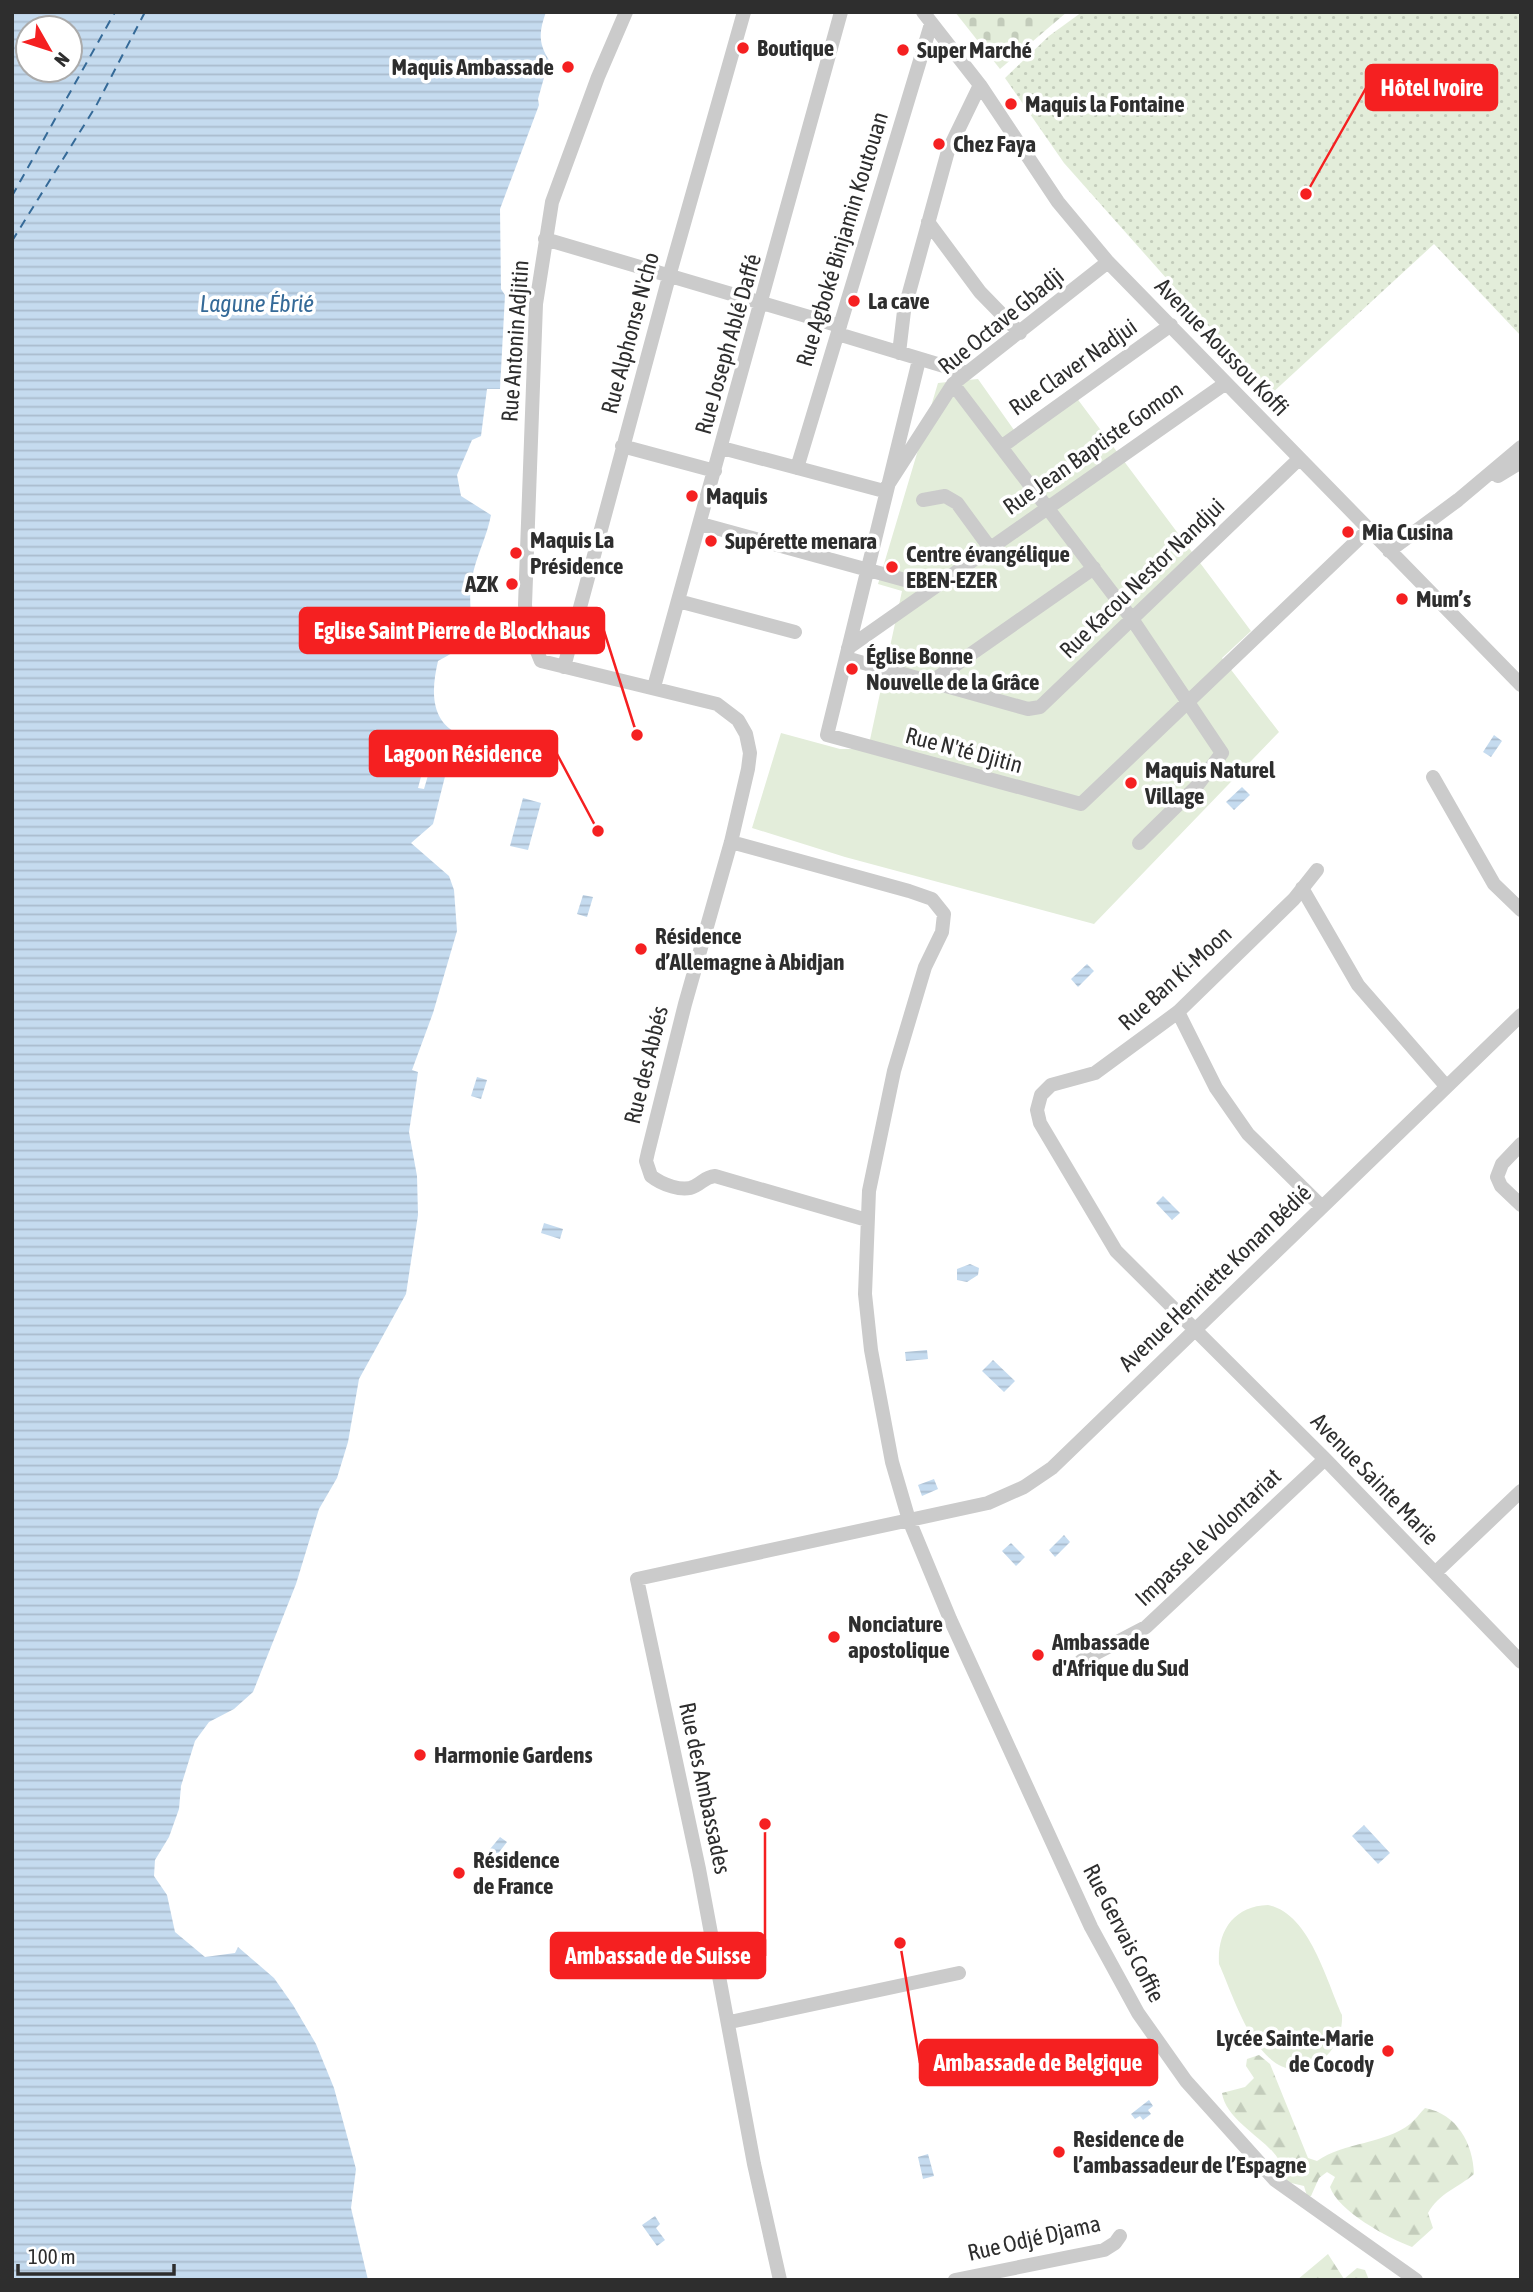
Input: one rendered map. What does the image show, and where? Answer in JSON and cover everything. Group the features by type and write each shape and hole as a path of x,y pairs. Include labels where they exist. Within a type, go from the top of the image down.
{"street":[{"name":"Rue Antonin Adjitin","path":"564,667 541,661 528,629 525,605 532,360 545,239 563,166 626,12"},
{"name":"Rue Alphonse N'cho","path":"564,667 622,446 744,12"},
{"name":"Rue Joseph Ablé Daffé","path":"654,687 764,302 841,12"},
{"name":"Avenue Aoussou Koffi","path":"927,18 980,85 1058,202 1108,262 1367,531 1521,685"},
{"name":"Rue Agboké Binjamin Koutouan","path":"797,468 927,18"},
{"path":"899,353 904,312 948,151 980,85"},
{"path":"928,222 980,292 1020,333"},
{"path":"545,239 764,302 899,353 967,373"},
{"name":"Rue Octave Gbadji","path":"884,491 953,384 1108,262"},
{"name":"Rue Claver Nadjui","path":"1001,447 1171,326"},
{"name":"Rue N'té Djitin","path":"919,359 884,491 827,735 1081,804 1367,531"},
{"name":"Rue Jean Baptiste Gomon","path":"847,653 990,548 1226,383"},
{"path":"953,384 1132,619 1222,753 1196,787 1139,843"},
{"path":"622,446 715,471"},
{"path":"722,447 884,491"},
{"path":"1389,551 1458,500 1521,447"},
{"name":"Rue Kacou Nestor Nandjui","path":"847,653 931,682 1034,709 1299,459"},
{"path":"1458,500 1521,462"},
{"path":"923,500 945,496 957,503 990,548"},
{"path":"701,524 934,588"},
{"path":"931,682 1094,568"},
{"path":"678,601 795,632"},
{"name":"Rue des Abbés","path":"564,667 717,704 738,720 746,734 750,753 732,842 685,1004 648,1152 647,1170 655,1180 676,1187 697,1186 707,1177 715,1176 867,1220"},
{"path":"1433,777 1494,884 1521,910"},
{"name":"Rue Gervais Coffie","path":"732,842 909,891 932,899 944,914 942,932 925,967 894,1071 869,1191 867,1220 865,1294 871,1350 892,1462 909,1520 950,1619 1091,1927 1138,2013 1186,2081 1275,2180 1416,2280"},
{"name":"Rue Ban Ki-Moon","path":"1195,1329 1109,1243 1040,1124 1037,1110 1041,1096 1051,1085 1094,1073 1178,1012 1303,888 1317,870"},
{"path":"1303,888 1358,985 1446,1086"},
{"path":"1178,1012 1216,1088 1248,1134 1322,1207"},
{"name":"Avenue Henriette Konan Bédié","path":"909,1520 988,1503 1024,1487 1052,1468 1521,1015"},
{"path":"1521,1144 1502,1164 1497,1177 1501,1186 1521,1205"},
{"name":"Avenue Sainte Marie","path":"1195,1329 1521,1662"},
{"name":"Impasse le Volontariat","path":"1081,1661 1146,1627 1325,1459"},
{"path":"1435,1573 1521,1492"},
{"name":"Rue des Ambassades","path":"780,2280 754,2164 730,2022 638,1579 909,1520"},
{"path":"730,2022 959,1973"},
{"name":"Rue Odjé Djama","path":"955,2280 1104,2250 1120,2236"}],"green space":[{"path":"955,12 1067,12 1000,69"},
{"path":"1082,12 1521,12 1521,336 1434,244 1270,395 1064,163 1005,78 1049,36"},
{"path":"978,379 1014,430 1070,389 1251,631 1222,658 1279,732 1094,924 845,857 752,828 781,733 840,749 868,749 902,591 878,584 938,383"},
{"path":"1268,1905 1295,1920 1305,1934 1322,1966 1342,2015 1334,2047 1320,2061 1300,2069 1283,2067 1267,2056 1254,2040 1219,1964 1221,1941 1230,1922 1246,1910"},
{"path":"1259,2055 1270,2064 1308,2158 1317,2161 1339,2150 1389,2136 1410,2124 1425,2108 1446,2116 1461,2132 1470,2151 1474,2174 1432,2206 1428,2213 1433,2228 1412,2247 1353,2214 1335,2196 1330,2187 1335,2177 1327,2172 1319,2178 1311,2196 1307,2196 1304,2186 1287,2182 1276,2155 1236,2118 1224,2102 1222,2093 1245,2087 1254,2078 1246,2066 1247,2059"},
{"path":"1328,2254 1344,2279 1357,2268 1365,2270 1369,2280 1297,2280"}],"water":[{"name":"Lagune Ébrié","path":"12,12 546,12 541,37 549,60 538,99 539,105 500,209 501,289 505,295 500,389 487,389 481,436 472,440 457,475 461,496 491,515 472,578 469,635 463,644 438,661 436,671 434,691 437,710 447,727 456,733 433,824 411,843 449,876 454,890 457,931 433,1013 412,1070 418,1072 409,1132 417,1176 418,1215 406,1294 359,1379 348,1442 337,1478 319,1509 296,1584 253,1692 234,1709 209,1722 195,1741 181,1786 179,1809 169,1837 155,1860 154,1876 167,1895 175,1932 205,1957 235,1953 238,1947 274,1978 316,2044 334,2088 356,2169 351,2208 368,2280 12,2280"},
{"path":"1494,735 1502,741 1491,757 1483,752"},
{"path":"1242,787 1250,795 1234,810 1226,802"},
{"path":"523,798 541,803 528,850 510,846"},
{"path":"583,895 593,897 587,917 577,914"},
{"path":"1087,964 1094,971 1078,987 1071,979"},
{"path":"477,1077 487,1080 481,1099 471,1096"},
{"path":"1163,1196 1180,1213 1172,1220 1156,1203"},
{"path":"544,1223 563,1229 560,1239 541,1233"},
{"path":"970,1264 979,1268 978,1275 967,1282 957,1280 957,1269"},
{"path":"927,1350 928,1359 906,1361 905,1352"},
{"path":"993,1360 1015,1381 1004,1392 982,1371"},
{"path":"934,1479 938,1489 922,1496 918,1485"},
{"path":"1064,1535 1070,1542 1055,1557 1049,1550"},
{"path":"1011,1543 1025,1557 1016,1566 1002,1551"},
{"path":"1364,1825 1390,1853 1378,1864 1352,1836"},
{"path":"500,1837 507,1842 493,1860 486,1854"},
{"path":"1149,2100 1153,2106 1148,2110 1151,2114 1143,2120 1140,2116 1135,2119 1131,2114"},
{"path":"928,2154 934,2176 923,2179 918,2157"},
{"path":"655,2216 660,2224 656,2228 665,2240 657,2246 642,2225"}],"pier":[{"path":"430,743 437,745 433,763 446,767 444,775 429,772 424,789 418,788"}],"ferry route":[{"path":"12,196 115,12"},
{"path":"12,241 96,106 145,12"}],"place":[{"name":"Boutique","path":"743,48"},
{"name":"Super Marché","path":"903,50"},
{"name":"Maquis Ambassade","path":"568,67"},
{"name":"Maquis la Fontaine","path":"1011,104"},
{"name":"Chez Faya","path":"939,144"},
{"name":"Hôtel Ivoire","path":"1306,194"},
{"name":"La cave","path":"854,301"},
{"name":"Maquis","path":"692,496"},
{"name":"Mia Cusina","path":"1348,532"},
{"name":"Supérette menara","path":"711,541"},
{"name":"Maquis La Présidence","path":"516,553"},
{"name":"Centre évangélique EBEN-EZER","path":"892,567"},
{"name":"AZK","path":"512,584"},
{"name":"Mum’s","path":"1402,599"},
{"name":"Église Bonne Nouvelle de la Grâce","path":"852,669"},
{"name":"Eglise Saint Pierre de Blockhaus","path":"637,735"},
{"name":"Maquis Naturel Village","path":"1131,783"},
{"name":"Lagoon Résidence","path":"598,831"},
{"name":"Résidence d’Allemagne à Abidjan","path":"641,949"},
{"name":"Nonciature apostolique","path":"834,1637"},
{"name":"Ambassade d'Afrique du Sud","path":"1038,1655"},
{"name":"Harmonie Gardens","path":"420,1755"},
{"name":"Ambassade de Suisse","path":"765,1824"},
{"name":"Résidence de France","path":"459,1873"},
{"name":"Ambassade de Belgique","path":"900,1943"},
{"name":"Lycée Sainte-Marie de Cocody","path":"1388,2051"},
{"name":"Residence de l’ambassadeur de l’Espagne","path":"1059,2152"}]}
